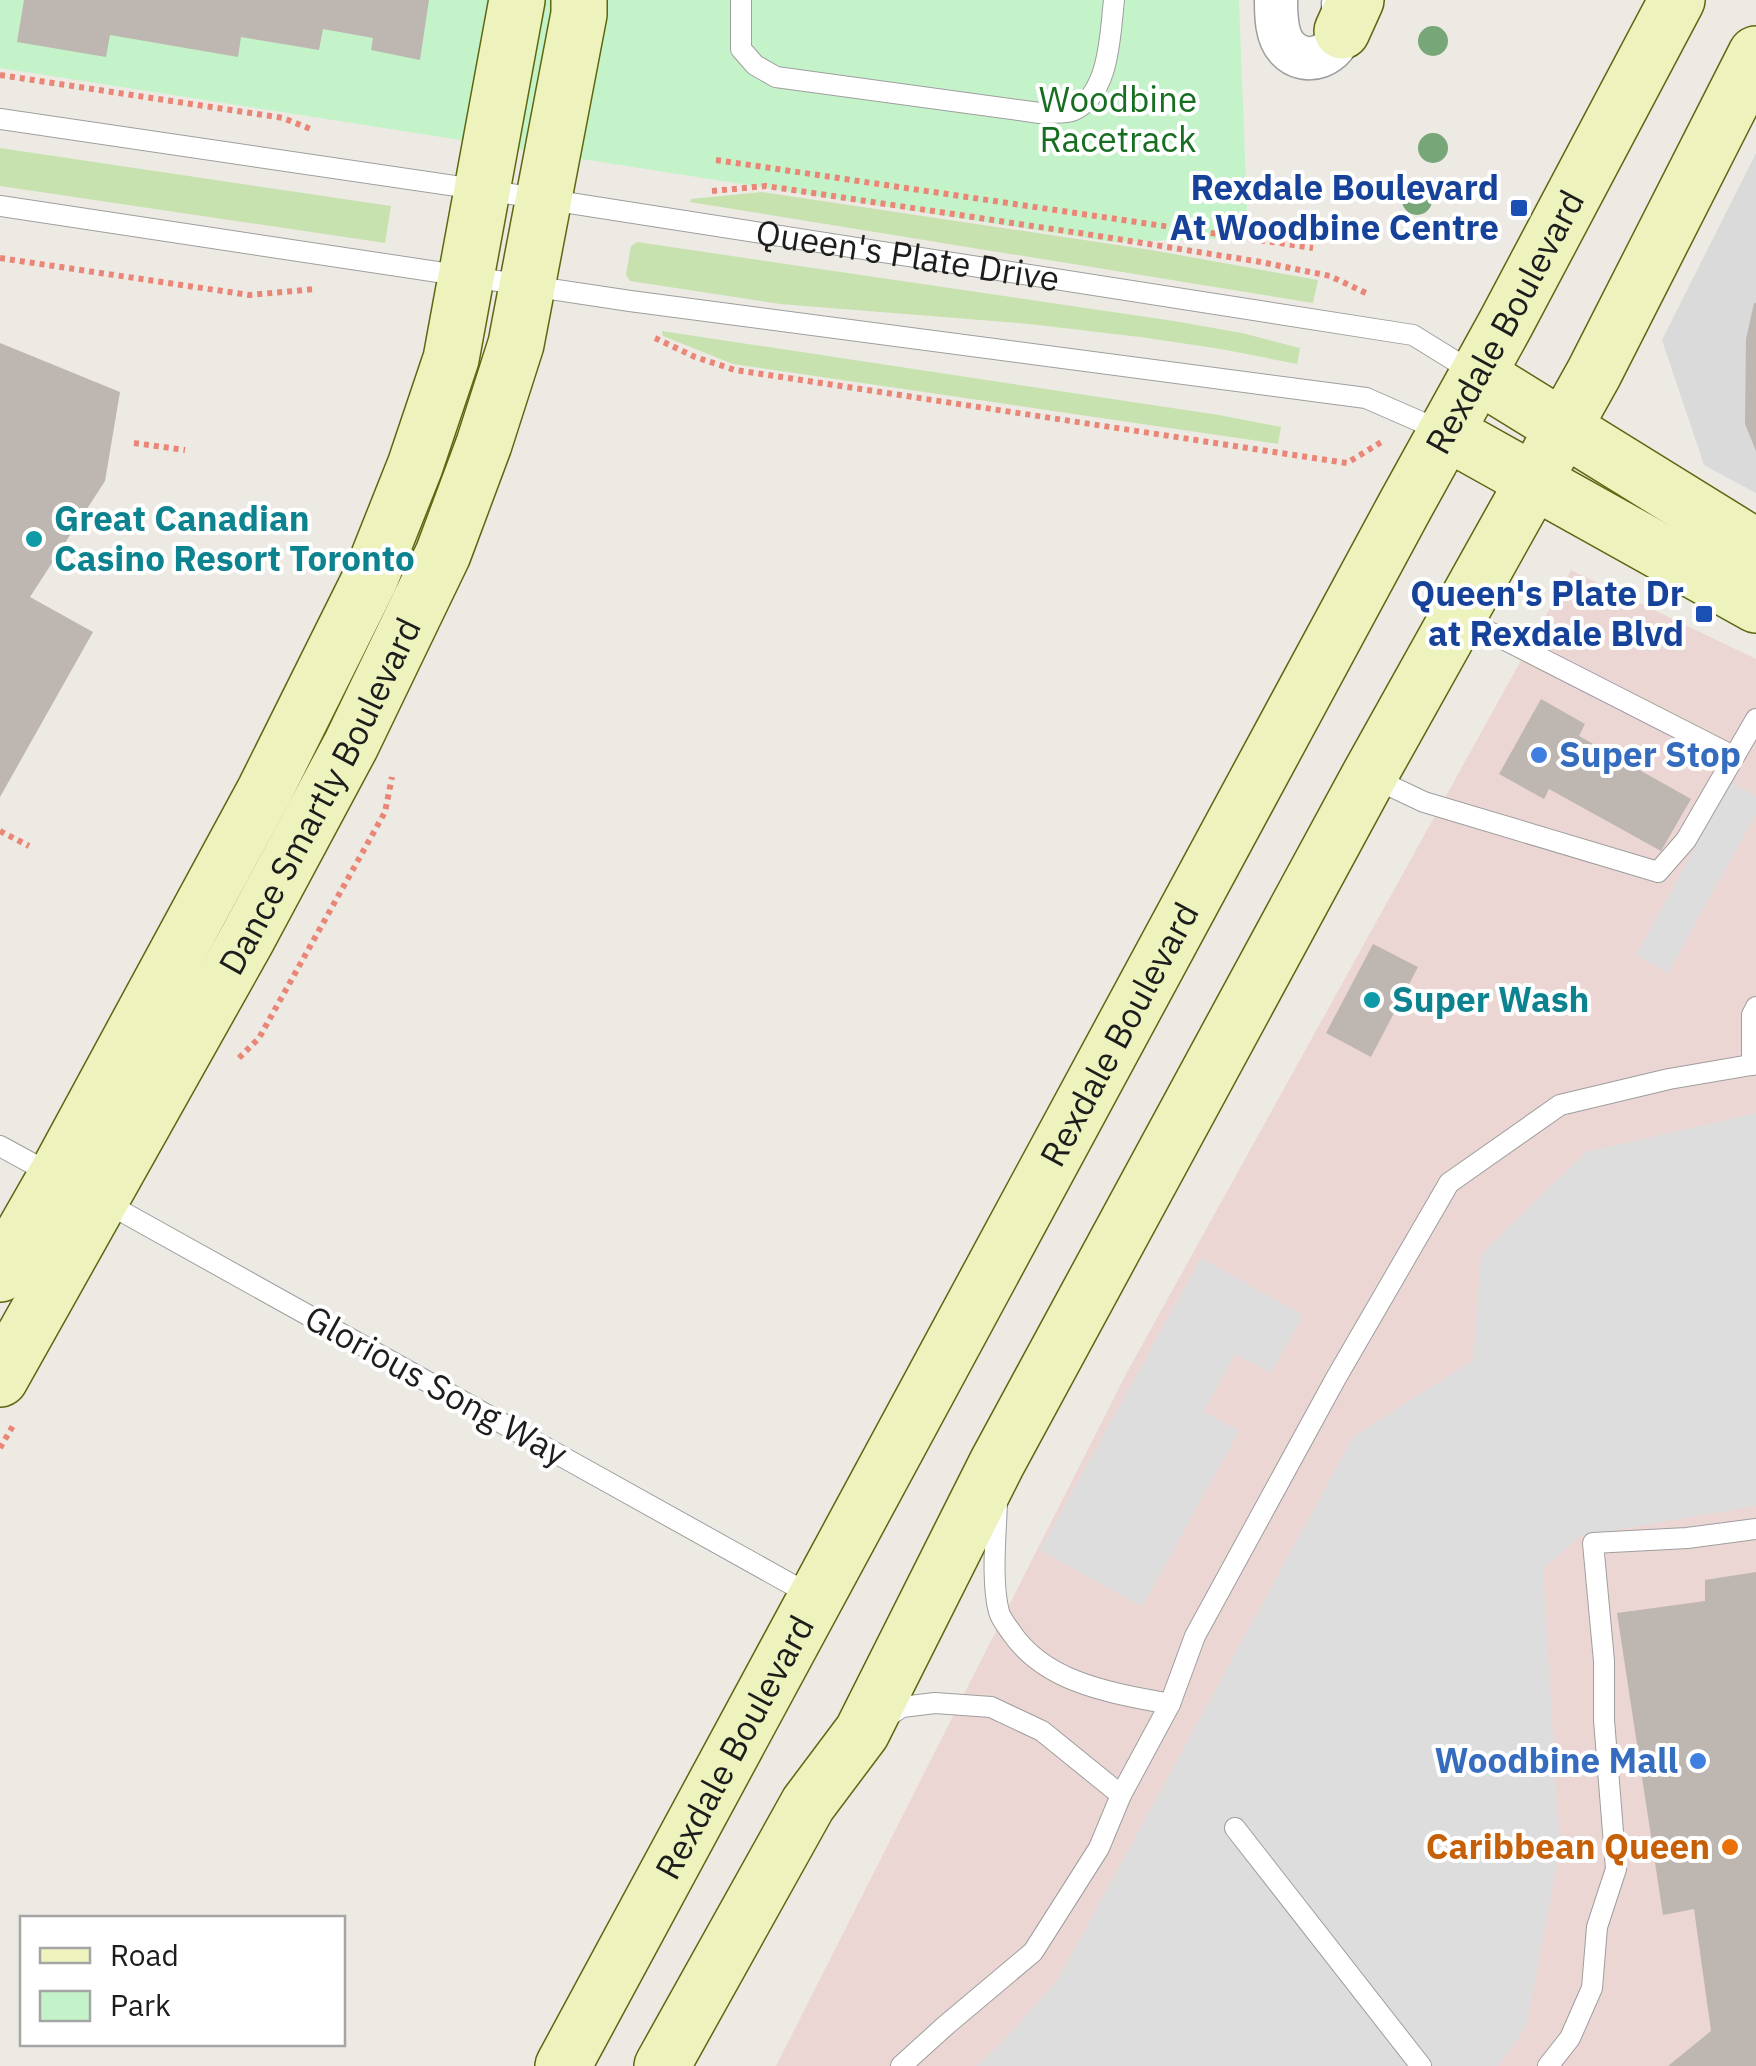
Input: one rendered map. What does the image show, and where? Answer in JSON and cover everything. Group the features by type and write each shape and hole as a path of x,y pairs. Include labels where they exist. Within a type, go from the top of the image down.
{"main road":[{"name":"Dance Smartly Boulevard","path":"0,1379 78,1188 265,790 370,579 415,466 450,359 516,0"},
{"name":"Dance Smartly Boulevard","path":"0,1274 78,1188 247,939 352,745 443,554 516,344 579,0"},
{"name":"Rexdale Boulevard","path":"563,2066 816,1598 1432,426 1478,375 1677,0"},
{"path":"662,2066 808,1804 862,1732 998,1463 1369,776 1594,373 1756,54"},
{"name":"Queen's Plate Drive","path":"1478,375 1756,546"},
{"path":"1432,426 1756,605"}],"street":[{"path":"1276,0 1282,41 1288,50 1301,57 1317,58 1333,49 1347,10"}],"lane":[{"path":"741,0 741,49 755,65 776,77 1040,113 1071,112 1088,100 1101,79 1114,0"},
{"name":"Queen's Plate Drive","path":"0,119 544,199 1412,335 1478,375"},
{"path":"0,206 649,304 1366,398 1432,426"},
{"path":"1458,616 1733,756"},
{"path":"1369,776 1424,802 1658,872 1686,840 1756,719"},
{"path":"901,2066 1033,1952 1099,1848 1121,1795 1170,1704 1195,1636 1336,1378 1449,1183 1560,1105 1754,1064 1752,1016 1756,1008"},
{"name":"Glorious Song Way","path":"0,1146 816,1598"},
{"path":"998,1463 995,1574 999,1614 1016,1640 1042,1664 1094,1689 1170,1704"},
{"path":"1548,2066 1570,2038 1592,1988 1596,1927 1616,1870 1593,1544 1756,1529"},
{"path":"862,1732 902,1708 935,1703 991,1708 1042,1731 1121,1795"},
{"path":"1235,1828 1420,2066"}],"path":[{"path":"0,75 284,118 315,131"},
{"path":"716,160 1313,248"},
{"path":"698,192 766,186 1296,269 1330,276 1384,302 1412,335"},
{"path":"0,258 248,295 323,288"},
{"path":"641,336 735,370 1347,462 1432,426"},
{"path":"134,443 185,450"},
{"path":"0,830 29,846"}],"shaded area":[{"path":"1756,153 1756,493 1704,465 1662,340"},
{"path":"1571,570 1756,659 1756,2066 776,2066 1126,1374"},
{"path":"1731,782 1756,796 1756,814 1668,973 1636,955"},
{"path":"1756,1113 1756,1506 1580,1536 1543,1569 1560,1851 1526,2027 1498,2066 976,2066 1058,1979 1353,1437 1473,1360 1481,1254 1586,1152"},
{"path":"1201,1258 1303,1315 1271,1373 1235,1354 1204,1412 1239,1431 1142,1607 1040,1550"}],"green space":[{"name":"Woodbine Racetrack","path":"0,0 1239,0 1248,238 1112,242 0,68"},
{"path":"0,148 391,206 385,243 0,186"},
{"path":"762,192 1151,250 1318,280 1313,303 690,202"},
{"path":"637,242 1174,321 1300,348 1297,364 1140,337 780,304 630,281 626,275 631,246"},
{"path":"662,331 1281,427 1278,444 733,364 663,336"}],"building":[{"path":"24,0 429,0 420,60 371,50 373,38 323,29 319,50 241,37 238,57 110,35 106,57 17,42"},
{"path":"1754,303 1756,451 1745,424 1746,339"},
{"name":"Great Canadian Casino Resort Toronto","path":"0,343 120,392 105,481 30,597 93,632 0,797"},
{"path":"1541,699 1585,724 1579,736 1691,799 1661,851 1549,789 1544,799 1499,774"},
{"name":"Super Wash","path":"1373,944 1418,967 1371,1057 1326,1033"},
{"name":"Woodbine Mall","path":"1756,1572 1756,2066 1668,2066 1711,2031 1694,1909 1663,1915 1617,1613 1705,1601 1705,1580"}],"place":[{"name":"Rexdale Boulevard At Woodbine Centre","path":"1519,208"},
{"name":"Great Canadian Casino Resort Toronto","path":"34,539"},
{"name":"Queen's Plate Dr at Rexdale Blvd","path":"1704,614"},
{"name":"Super Stop","path":"1539,755"},
{"name":"Super Wash","path":"1372,1000"},
{"name":"Woodbine Mall","path":"1698,1761"},
{"name":"Caribbean Queen","path":"1730,1847"}]}
